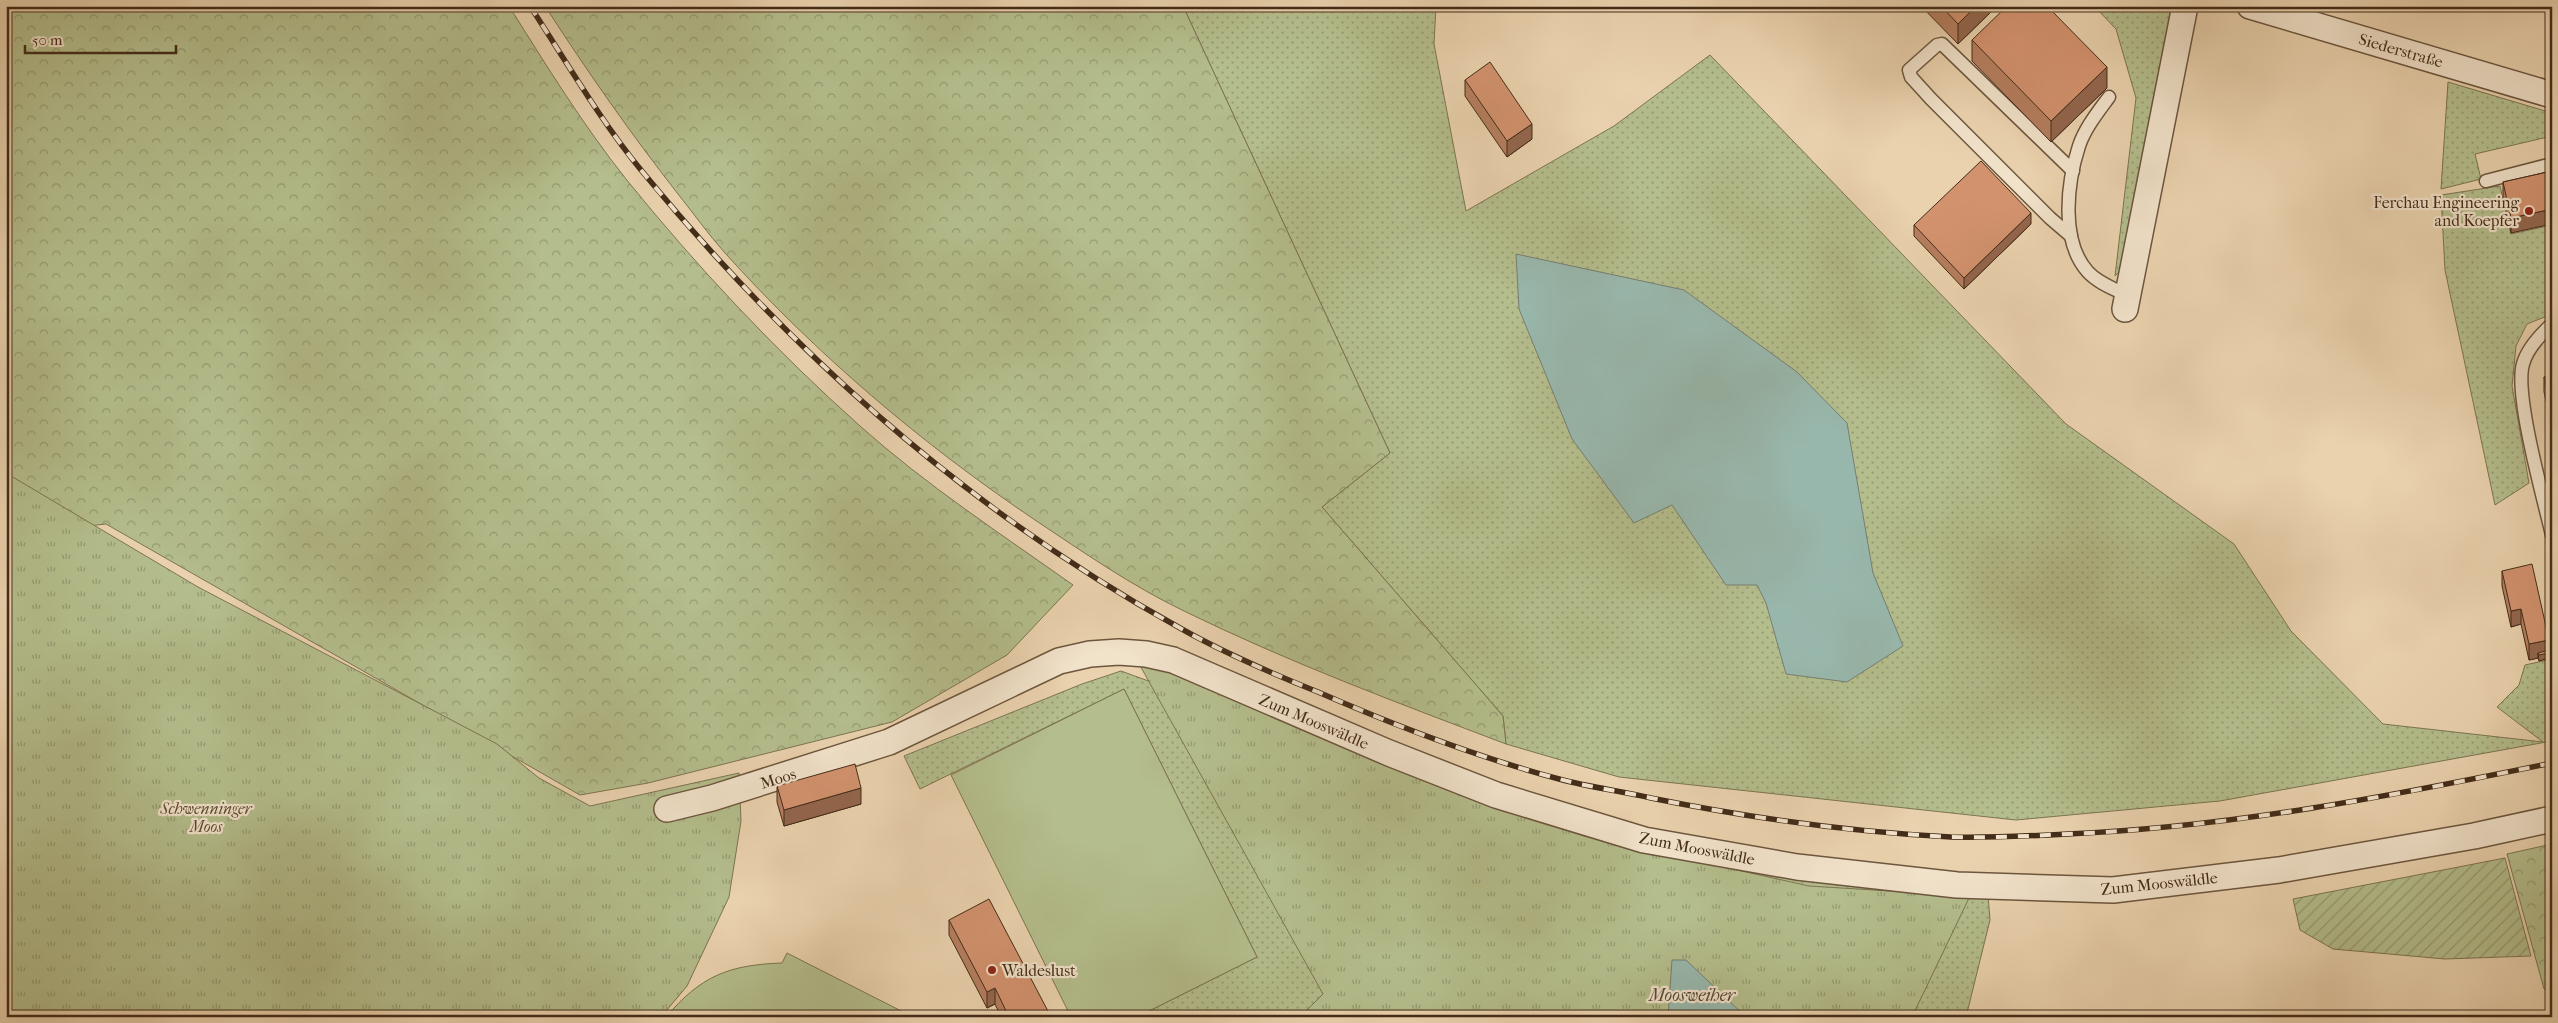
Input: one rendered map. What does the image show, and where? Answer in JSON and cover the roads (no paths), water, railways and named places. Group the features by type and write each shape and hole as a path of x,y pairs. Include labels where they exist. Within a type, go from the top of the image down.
{"street":[{"path":"2127,302 2185,6"},
{"name":"Siederstraße","path":"2250,6 2552,95"},
{"name":"Zum Mooswäldle","path":"889,742 1058,662 1090,654 1119,652 1146,654 1173,660 1389,753 1496,795 1644,840 1806,868 1957,885 2113,890 2279,870 2474,836 2552,819"},
{"name":"Moos","path":"667,809 712,798 889,742"}],"lane":[{"path":"2071,236 1931,99 1911,77 1909,70 1936,45 1942,44 2073,170"},
{"path":"2109,97 2083,137 2073,170 2070,206 2071,236 2079,260 2089,274 2127,302"},
{"path":"2486,181 2552,164"},
{"path":"2552,324 2527,353 2522,367 2523,403 2552,535"}],"water":[{"path":"1516,254 1684,290 1797,372 1847,423 1873,573 1903,646 1847,682 1786,674 1766,603 1757,585 1726,585 1672,505 1634,523 1572,439 1519,309"},
{"name":"Moosweiher","path":"1672,960 1686,960 1746,1017 1668,1017"}],"railway":[{"path":"530,6 611,131 641,170 699,238 760,303 823,365 889,425 958,481 1029,534 1103,583 1180,628 1283,678 1437,740 1559,779 1688,805 1838,828 1951,837 2024,836 2190,825 2371,798 2552,763"}],"place":[{"name":"Ferchau Engineering and Koepfer","path":"2529,211"},
{"name":"Waldeslust","path":"992,970"}],"park label":[{"name":"Schwenninger Moos","path":"206,817"}]}
